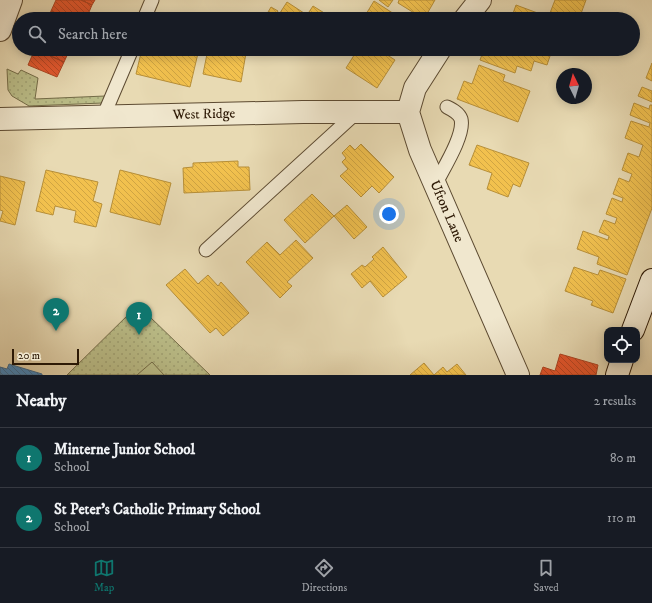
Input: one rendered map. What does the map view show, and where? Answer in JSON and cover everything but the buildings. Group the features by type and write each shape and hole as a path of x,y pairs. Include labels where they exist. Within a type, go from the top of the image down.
{"street":[{"path":"0,30 10,0"},
{"path":"470,12 480,0"},
{"path":"408,112 415,88 436,56"},
{"name":"West Ridge","path":"0,119 303,112 408,112"},
{"name":"Ufton Lane","path":"408,112 420,150 518,375"},
{"path":"634,327 652,280"},
{"path":"617,375 621,363"}],"lane":[{"path":"147,12 152,0"},
{"path":"103,117 129,56"},
{"path":"435,185 462,131 461,118 457,113 447,108"},
{"path":"206,250 356,113"}],"green space":[{"path":"7,69 18,74 21,70 38,78 35,99 105,96 103,103 29,106 12,96 8,90"},
{"path":"134,309 149,316 210,375 67,375"},
{"path":"152,362 164,375 137,375"}],"place":[{"name":"St Peter's Catholic Primary School","path":"56,331"},
{"name":"Minterne Junior School","path":"139,335"}]}
